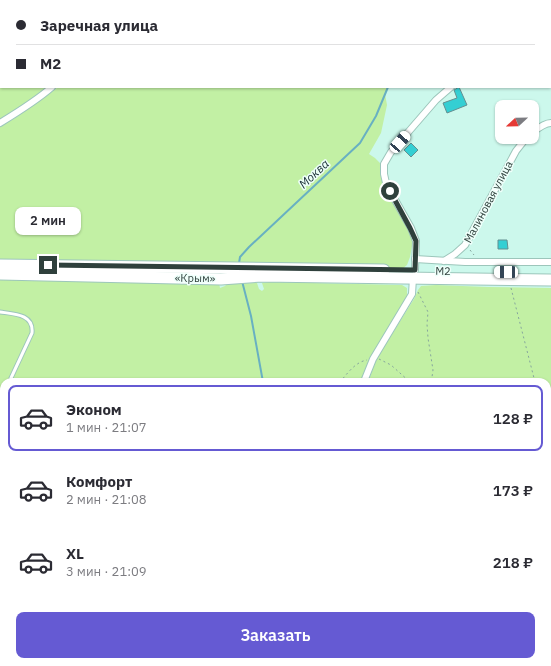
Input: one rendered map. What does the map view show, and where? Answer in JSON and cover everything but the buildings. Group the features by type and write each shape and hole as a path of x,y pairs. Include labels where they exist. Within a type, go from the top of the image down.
{"highway":[{"name":"М2","path":"0,265 414,269 551,272"},
{"name":"«Крым»","path":"0,274 221,279 262,276 508,279"},
{"path":"508,279 551,280"}],"street":[{"path":"0,123 17,113 51,88"},
{"path":"365,378 373,359 412,294 416,241 386,183 384,164 391,152 436,100 450,88"},
{"path":"539,128 550,122"},
{"name":"Малиновая улица","path":"444,261 465,245 516,151 522,144"},
{"path":"414,269 444,261 551,262"}],"lane":[{"path":"0,312 18,314 26,318 30,322 32,328 32,333 11,378"}],"path":[{"path":"465,245 479,262"},
{"path":"508,279 534,378"},
{"path":"418,290 428,312 428,338 433,370 432,378"}],"green space":[{"path":"0,88 46,88 16,112 0,121"},
{"path":"57,88 388,88 385,94 387,105 381,133 369,154 381,164 386,183 401,211 413,241 407,265 401,270 365,271 0,265 0,127"},
{"path":"0,278 219,283 220,288 227,284 257,283 259,289 262,291 264,289 262,283 269,282 402,285 407,288 407,297 372,358 364,378 0,378"},
{"path":"436,285 551,288 551,378 370,378 377,358 421,286"}],"waterway":[{"name":"Моква","path":"239,263 240,257 249,247 360,143 376,116 388,88"},
{"name":"Моква","path":"242,281 251,316 262,378"}],"route":[{"path":"48,265 415,270 416,241 402,211 390,191"}]}
